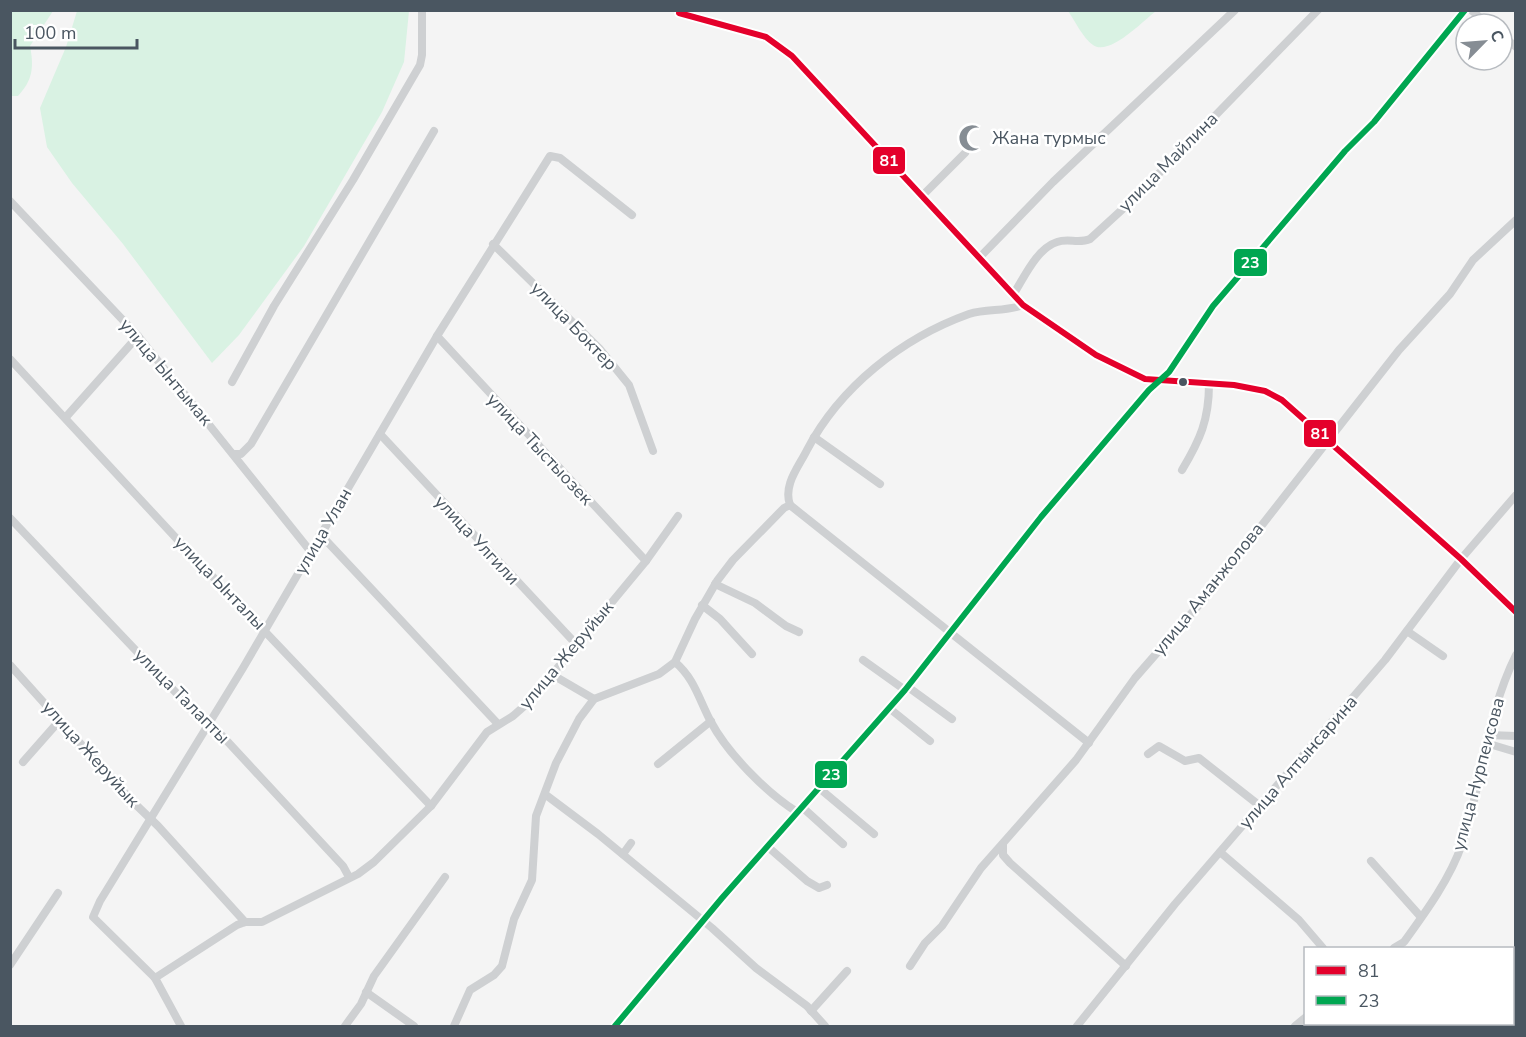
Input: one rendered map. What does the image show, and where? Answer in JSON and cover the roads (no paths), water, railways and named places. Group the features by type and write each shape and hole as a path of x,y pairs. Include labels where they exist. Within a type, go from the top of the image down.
{"street":[{"path":"232,382 274,306 359,171 420,66 422,10"},
{"path":"979,258 1053,182 1235,10"},
{"name":"улица Майлина","path":"1013,295 1043,252 1058,242 1083,242 1090,239 1137,196 1318,10"},
{"path":"615,1026 906,688 1041,518 1169,372 1219,299 1324,176 1374,122 1465,10"},
{"path":"683,13 766,37 792,56 1023,305 1096,355 1144,379 1265,391 1282,400 1461,560 1515,612"},
{"path":"234,454 241,454 251,444 434,131"},
{"path":"922,195 965,153"},
{"name":"улица Улан","path":"155,978 93,917 100,901 311,552 436,336 550,156 560,158 632,215"},
{"name":"улица Ынтымак","path":"10,201 138,336 311,552"},
{"name":"улица Аманжолова","path":"910,966 925,943 942,926 981,868 1089,743 1135,678 1204,599 1399,350 1450,294 1473,260 1515,220"},
{"name":"улица Боктер","path":"494,244 599,348 629,385 653,451"},
{"path":"1023,305 1009,310 972,313 918,339 877,367 843,395 814,437 789,486 787,496 790,505 1089,743"},
{"path":"66,417 138,336"},
{"name":"улица Тыстыозек","path":"436,336 646,561"},
{"name":"улица Ынталы","path":"10,359 176,538 431,806"},
{"path":"1182,470 1201,438 1209,399 1209,384"},
{"name":"улица Улгили","path":"380,434 576,644"},
{"path":"814,437 880,484"},
{"name":"улица Алтынсарина","path":"1077,1026 1220,852 1407,631 1461,560 1515,495"},
{"path":"454,1026 470,990 494,975 502,966 514,920 532,880 536,816 567,740 594,699 658,674 675,663 702,605 715,584 733,560 784,508 790,505"},
{"name":"улица Жеруйык","path":"155,978 245,922 262,922 349,878 381,856 431,806 487,732 513,716 530,701 646,561 678,516"},
{"name":"улица Талапты","path":"10,518 207,725 214,727 343,866 349,878"},
{"path":"320,534 498,724"},
{"path":"715,584 755,603 786,626 799,632"},
{"path":"702,605 720,619 752,654"},
{"path":"1407,631 1443,656"},
{"name":"улица Нурпеисова","path":"1396,947 1404,942 1443,883 1461,847 1476,795 1494,705 1515,655"},
{"path":"863,660 952,719"},
{"path":"675,663 690,678 711,721 749,771 843,844"},
{"name":"улица Жеруйык","path":"10,665 245,922"},
{"path":"551,674 594,699"},
{"path":"889,708 930,741"},
{"path":"22,762 60,720"},
{"path":"658,764 711,721"},
{"path":"1487,739 1515,736"},
{"path":"1487,739 1515,752"},
{"path":"1148,754 1158,746 1185,761 1199,758 1260,806"},
{"path":"819,788 874,834"},
{"path":"546,795 623,854 811,1011 825,1026"},
{"path":"623,854 631,843"},
{"path":"1003,845 1003,855 1010,863 1126,966"},
{"path":"768,847 807,881 819,888 827,885"},
{"path":"1220,852 1299,920 1322,947"},
{"path":"1371,861 1420,916"},
{"path":"345,1026 374,976 445,877"},
{"path":"10,965 58,893"},
{"path":"811,1011 847,971"},
{"path":"155,978 181,1026"},
{"path":"366,992 414,1026"}],"place":[{"name":"Жана турмыс","path":"972,138"}]}
